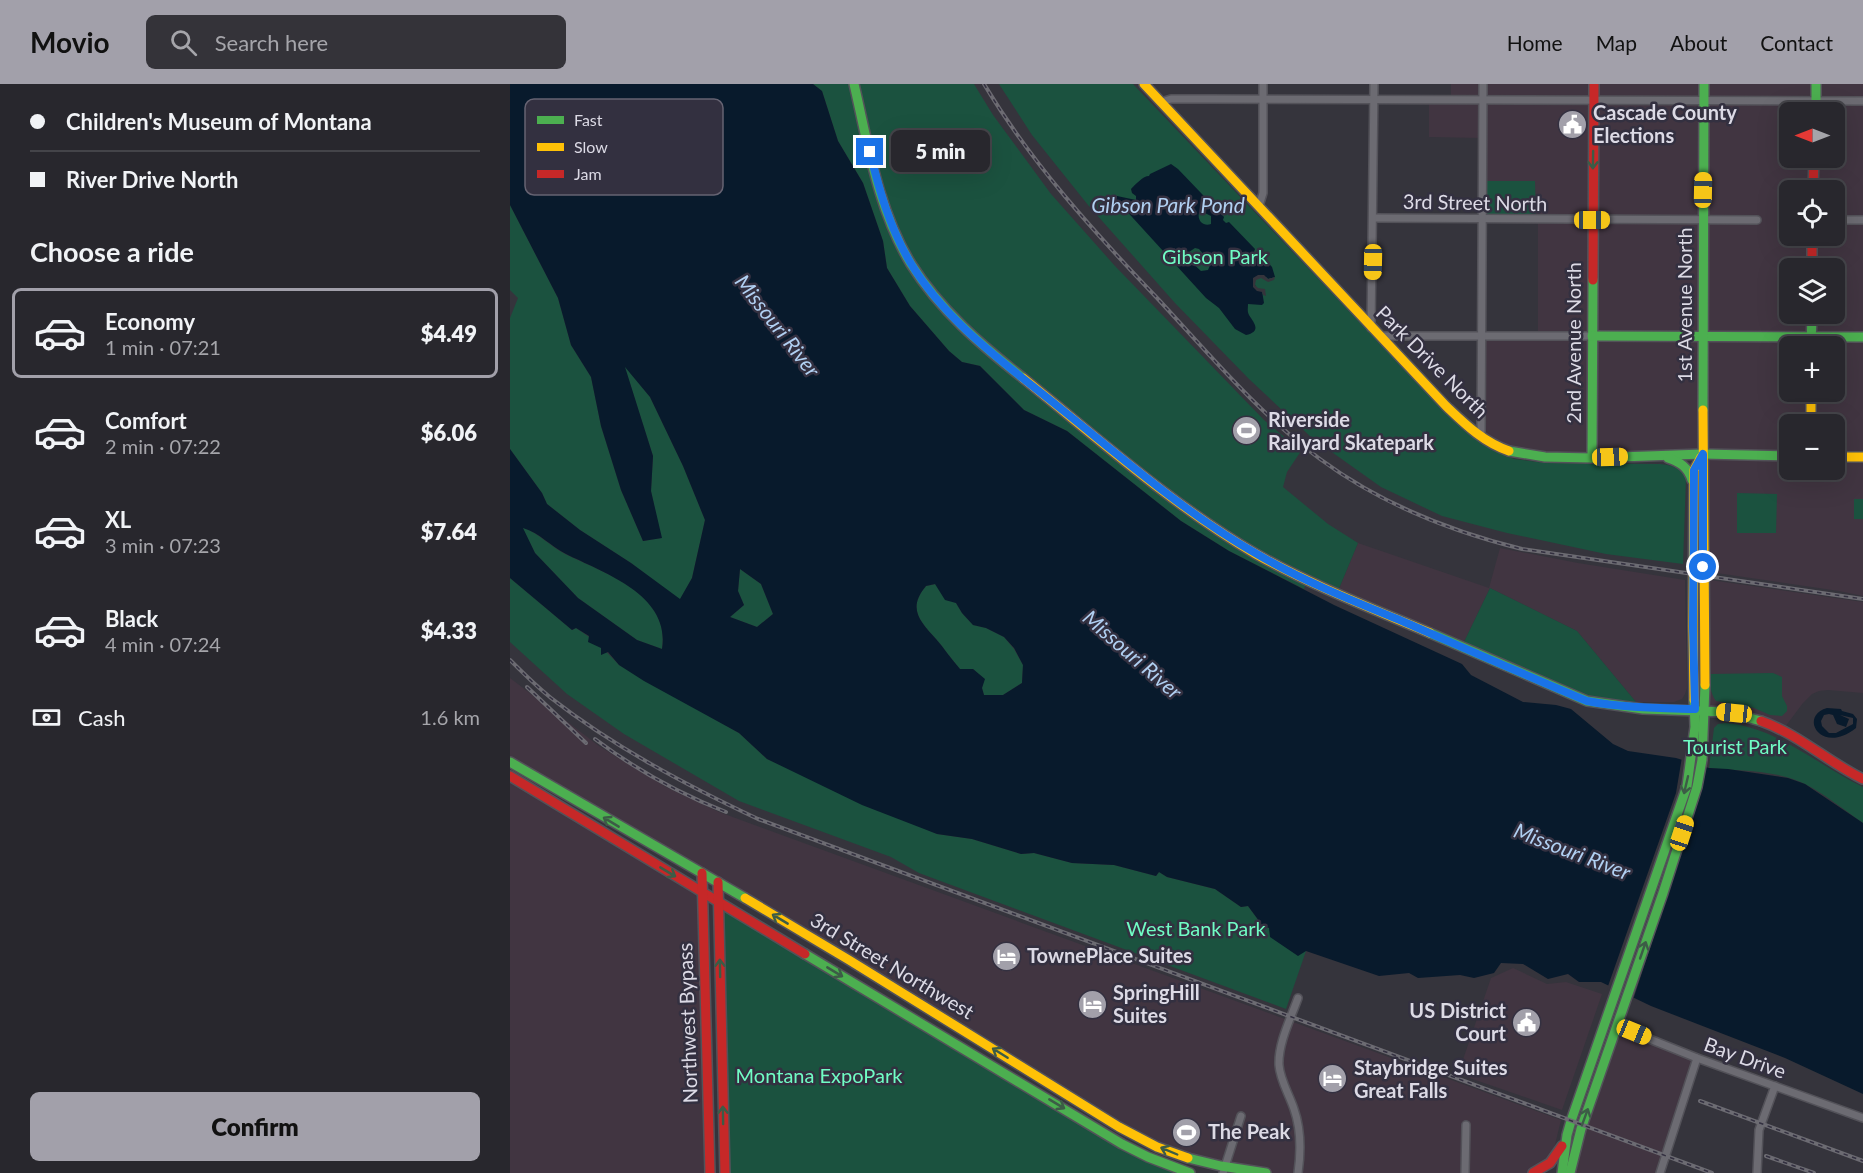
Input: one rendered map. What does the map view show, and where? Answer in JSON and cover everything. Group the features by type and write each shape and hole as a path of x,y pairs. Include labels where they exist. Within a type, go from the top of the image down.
{"main road":[{"path":"854,84 874,167 890,219 909,261 928,289 952,316 995,355 1164,491 1238,543 1272,563 1345,597 1587,701 1627,707 1700,709 1752,717 1782,731 1863,779"},
{"name":"Park Drive North","path":"1144,84 1152,88 1161,102 1462,422 1498,447 1538,457 1592,458 1703,454 1779,456"},
{"name":"2nd Avenue North","path":"1592,458 1594,84"},
{"name":"1st Avenue North","path":"1700,728 1704,84"},
{"path":"1816,84 1816,102"},
{"path":"1592,336 1779,341"},
{"path":"1845,339 1863,337"},
{"name":"1st Avenue North","path":"1700,709 1693,627 1694,470 1703,454"},
{"path":"1658,456 1686,466 1694,486"},
{"path":"1845,457 1863,458"},
{"path":"1533,1173 1556,1158 1567,1135 1687,786 1700,728"},
{"path":"1570,1173 1581,1129 1697,788 1700,728"},
{"name":"3rd Street Northwest","path":"510,762 718,882 1130,1134 1177,1155 1224,1170 1266,1173"},
{"name":"3rd Street Northwest","path":"510,776 1122,1144 1190,1173"},
{"name":"Northwest Bypass","path":"702,873 710,1173"},
{"name":"Northwest Bypass","path":"718,882 725,1173"},
{"path":"1562,1173 1567,1135"}],"street":[{"path":"1259,206 1263,193 1263,84"},
{"path":"1371,327 1374,84"},
{"path":"1481,437 1483,84"},
{"path":"1161,102 1171,99 1863,101"},
{"name":"3rd Street North","path":"1374,218 1757,220"},
{"path":"1845,220 1863,220"},
{"path":"1381,336 1592,336"},
{"path":"1298,998 1282,1044 1279,1064 1295,1111 1300,1153 1298,1173"},
{"name":"Bay Drive","path":"1617,1026 1697,1058 1863,1118"},
{"path":"1660,1173 1697,1058"},
{"path":"1757,1173 1759,1130 1775,1086"},
{"path":"1224,1170 1241,1116"},
{"path":"1465,1173 1466,1125"}],"shaded area":[{"path":"1451,84 1863,84 1863,596 1703,571 1703,454 1538,457 1481,437 1483,336 1538,336 1538,220 1483,220 1483,138 1429,137 1429,100 1451,100"},
{"path":"1358,543 1489,588 1500,548 1685,580 1687,688 1685,694 1682,699 1674,702 1636,702 1577,631 1490,588 1463,644 1338,591"},
{"path":"1703,579 1863,602 1863,693 1828,690 1812,694 1782,731 1769,724 1705,709"},
{"path":"510,678 599,746 666,787 719,812 1561,1120 1553,1153 1533,1173 1267,1173 1177,1155 510,762"},
{"path":"510,776 702,892 710,1173 510,1173"},
{"path":"1513,968 1547,984 1566,982 1602,994 1562,1110 1458,1074 1491,978"},
{"path":"1617,1026 1697,1058 1660,1173 1570,1173"}],"green space":[{"path":"813,84 974,84 993,115 1051,194 1115,266 1264,420 1301,451 1287,472 1283,487 1328,524 1358,543 1338,591 1309,576 1304,589 1229,551 1181,521 1067,431 1024,410 980,366 962,362 949,351 910,306 887,268 883,241 863,183 838,141 822,91"},
{"name":"Gibson Park","path":"999,84 1133,84 1384,348 1481,444 1514,459 1545,463 1660,464 1681,471 1686,477 1683,564 1606,554 1507,533 1442,516 1381,487 1312,438 1249,379 1175,303 1088,205 1032,135"},
{"path":"1487,181 1535,181 1536,215 1487,215"},
{"path":"510,205 558,298 571,345 591,377 601,426 621,490 643,541 661,538 651,491 653,456 624,365 650,397 683,466 705,520 692,578 680,600 547,504 542,493 510,449 510,318 518,298 510,290"},
{"path":"1737,493 1777,494 1776,533 1737,533"},
{"path":"1854,499 1863,499 1863,519 1854,519"},
{"path":"522,527 565,554 632,588 646,600 656,614 662,630 662,649 637,640 578,598 535,553"},
{"path":"740,569 761,584 773,614 757,627 730,617 744,605 738,591"},
{"name":"West Bank Park","path":"510,578 572,630 576,628 593,640 619,665 739,733 767,759 937,834 972,839 1021,854 1034,853 1072,863 1114,865 1156,876 1159,872 1167,877 1215,889 1241,907 1248,906 1262,925 1306,951 1286,1009 919,873 891,857 739,801 624,734 567,694 510,642"},
{"path":"936,584 945,599 956,603 973,625 986,628 1004,637 1023,665 1022,683 1003,695 984,695 982,688 984,679 973,669 960,669 918,614 917,601 920,594 926,586"},
{"path":"1490,588 1577,631 1636,702 1589,697 1463,644"},
{"path":"1773,673 1782,677 1782,696 1787,711 1782,716 1716,701 1710,685 1710,674"},
{"name":"Tourist Park","path":"1725,723 1761,731 1779,739 1863,787 1863,823 1820,792 1794,779 1758,772 1709,768 1714,728 1718,724"},
{"name":"Montana ExpoPark","path":"719,903 1122,1144 1191,1173 725,1173"}],"water":[{"name":"Missouri River","path":"510,84 813,84 822,91 838,141 863,183 883,241 887,268 910,306 949,351 962,362 980,366 1024,410 1067,431 1181,521 1229,551 1334,605 1462,664 1471,675 1523,702 1571,709 1613,744 1628,751 1676,758 1709,768 1788,778 1805,784 1863,823 1863,1094 1785,1058 1651,1006 1601,982 1579,982 1568,974 1548,979 1523,964 1501,963 1494,973 1474,978 1460,975 1418,978 1409,973 1379,976 1306,951 1298,956 1270,937 1269,928 1262,925 1248,906 1241,907 1215,889 1167,877 1159,872 1156,876 1114,865 1072,863 1034,853 1021,854 972,839 937,834 862,805 767,759 739,733 644,681 619,665 608,652 601,655 601,648 588,642 589,636 576,628 572,630 510,578 510,449 542,493 547,504 580,530 631,563 680,599 692,578 705,520 683,466 650,397 625,367 653,456 651,491 662,538 643,541 621,490 601,426 591,377 571,345 558,298 510,205","holes":["523,528 535,533 566,554 632,588 646,600 656,614 662,630 662,649 637,640 578,598 535,553","740,569 761,584 773,614 757,627 730,617 744,605 738,591","935,584 945,600 956,603 973,625 986,628 1004,637 1014,648 1023,665 1022,683 1003,695 984,695 982,688 985,679 973,669 960,669 918,614 917,601 920,594 926,586"]},
{"name":"Gibson Park Pond","path":"1171,164 1178,169 1224,217 1223,220 1226,223 1229,222 1255,249 1254,252 1260,254 1272,267 1275,277 1253,278 1257,291 1262,291 1264,303 1262,305 1248,304 1248,314 1255,326 1251,333 1246,335 1235,329 1219,308 1206,298 1115,201 1117,196 1136,200 1131,189 1150,174","holes":["1201,211 1211,216 1211,224 1206,225 1200,221","1195,248 1199,249 1211,263 1208,270 1201,271 1188,259 1189,252"]},
{"path":"1827,708 1841,709 1853,714 1857,719 1856,728 1844,736 1833,738 1824,736 1814,725 1814,718 1818,712","holes":["1824,715 1833,715 1837,724 1846,727 1849,719 1840,715 1853,718 1853,724 1836,733 1829,733 1822,726 1821,721"]}],"pier":[{"path":"1264,275 1268,279 1275,277 1274,280 1268,282 1261,278 1256,280 1255,285 1265,289 1266,296 1253,287 1253,278"},
{"path":"1682,757 1707,764 1705,774 1700,796 1633,1000 1607,989 1676,793"}],"railway":[{"path":"984,84 1043,170 1235,383 1276,423 1320,459 1367,490 1416,514 1468,534 1522,549 1863,599"},
{"path":"510,660 551,698 600,733 677,779 758,819 1712,1173"},
{"path":"527,687 586,743"},
{"path":"595,739 658,780 726,812"},
{"path":"1700,1101 1863,1161"},
{"path":"1766,1156 1814,1173"}],"traffic: fast":[{"path":"854,84 882,199 890,222 911,264 948,312 1023,378"},
{"path":"1703,410 1704,84"},
{"path":"1816,84 1816,102"},
{"path":"1593,280 1592,458 1703,454"},
{"path":"1811,336 1812,324"},
{"path":"1592,336 1863,337"},
{"path":"1509,451 1545,457 1592,458"},
{"path":"1703,454 1779,456"},
{"path":"1668,458 1683,466 1692,480"},
{"path":"1430,633 1587,701 1643,709 1727,712 1761,721"},
{"path":"1570,1173 1581,1129 1663,893 1697,787 1702,760 1705,685"},
{"path":"1562,1173 1571,1121 1687,786 1695,727 1694,700"},
{"path":"510,762 745,898"},
{"path":"805,954 1122,1144 1190,1173"},
{"path":"1188,1158 1266,1173"}],"traffic: slow":[{"path":"1144,84 1446,406 1483,438 1509,451"},
{"path":"1023,378 1165,493 1225,535 1298,576 1430,633"},
{"path":"1811,402 1811,414"},
{"path":"1703,410 1705,685"},
{"path":"1694,700 1694,470 1701,457"},
{"path":"1845,457 1863,457"},
{"path":"745,898 1119,1127 1157,1147 1188,1158"}],"traffic: jam":[{"path":"1593,280 1594,84"},
{"path":"1813,180 1814,168"},
{"path":"1812,246 1812,258"},
{"path":"1761,721 1788,733 1863,779"},
{"path":"510,776 805,954"},
{"path":"702,873 710,1173"},
{"path":"718,882 725,1173"},
{"path":"1533,1173 1550,1163 1562,1146"}],"place":[{"name":"Cascade County Elections","path":"1572,125"},
{"name":"Riverside Railyard Skatepark","path":"1247,431"},
{"name":"TownePlace Suites","path":"1006,956"},
{"name":"SpringHill Suites","path":"1092,1004"},
{"name":"US District Court","path":"1527,1022"},
{"name":"Staybridge Suites Great Falls","path":"1333,1079"},
{"name":"The Peak","path":"1187,1132"}],"route":[{"path":"870,152 882,198 898,240 922,281 945,308 1013,370 1164,491 1238,543 1272,563 1345,597 1587,701 1652,709 1695,709 1694,470 1703,454 1703,567"}]}
